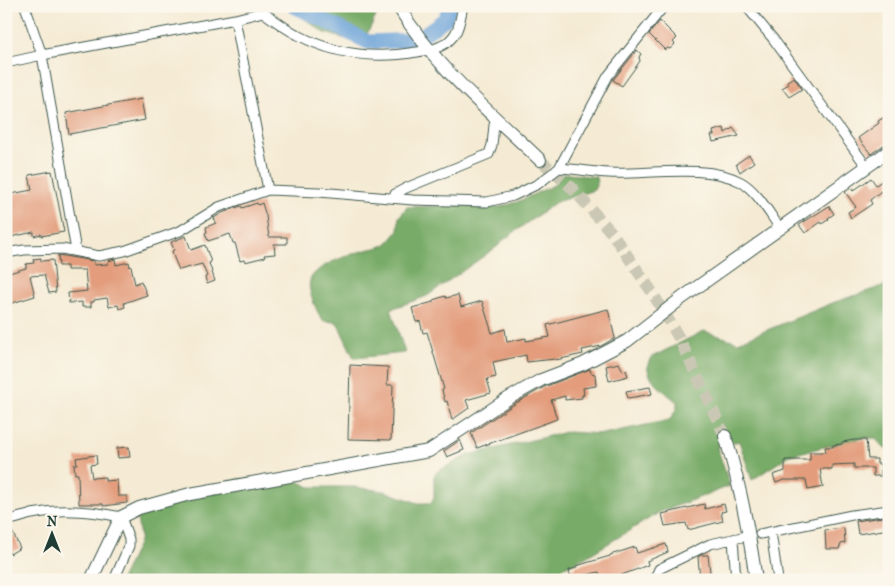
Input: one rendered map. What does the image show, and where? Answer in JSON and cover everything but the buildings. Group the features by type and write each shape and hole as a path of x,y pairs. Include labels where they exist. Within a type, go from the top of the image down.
{"street":[{"path":"25,6 42,55 76,251"},
{"path":"398,6 406,20 429,50 540,160"},
{"path":"6,63 263,12 298,35 331,49 358,55 395,56 429,50 446,43 456,32 463,6"},
{"path":"6,253 24,250 62,249 99,256 124,251 180,231 219,207 268,190 393,197 413,200 488,202 513,196 538,184 559,168 608,76 664,6"},
{"path":"746,6 774,40 867,167"},
{"path":"234,19 268,190"},
{"path":"393,197 406,188 489,154 494,125 499,121"},
{"path":"6,521 34,514 72,511 121,517 144,506 190,494 429,451 493,408 541,380 583,364 627,342 682,298 889,151"},
{"path":"559,168 609,173 718,173 742,183 756,195 780,228"},
{"path":"725,436 738,478 749,528 756,580"},
{"path":"760,534 852,515 889,510"},
{"path":"91,580 121,517"},
{"path":"114,580 129,546 129,539 121,517"},
{"path":"771,532 778,580"},
{"path":"654,580 659,569 710,544 738,538 736,580"},
{"path":"880,580 889,579"}],"green space":[{"path":"286,6 375,6 376,16 365,38 353,41 325,33"},
{"path":"561,173 596,177 597,183 594,190 556,202 427,296 391,309 405,353 354,358 337,322 323,321 312,300 311,278 320,269 341,258 387,244 398,231 399,217 407,207 465,205 479,208 500,207 517,202 554,185"},
{"path":"889,284 889,450 884,448 875,438 862,438 790,455 752,480 739,441 717,447 730,486 660,512 586,557 537,580 341,580 340,576 314,580 121,580 140,537 137,518 142,513 160,504 239,479 293,477 310,487 353,487 384,491 418,503 431,503 434,497 434,476 438,471 469,455 566,432 603,434 670,420 677,408 677,402 660,388 650,376 648,363 652,357 704,331 738,342 835,302"}],"waterway":[{"path":"294,6 368,42 416,40 445,19 450,6"}],"tunnel":[{"path":"540,160 571,187 612,233 652,292 679,338 725,436"}]}
